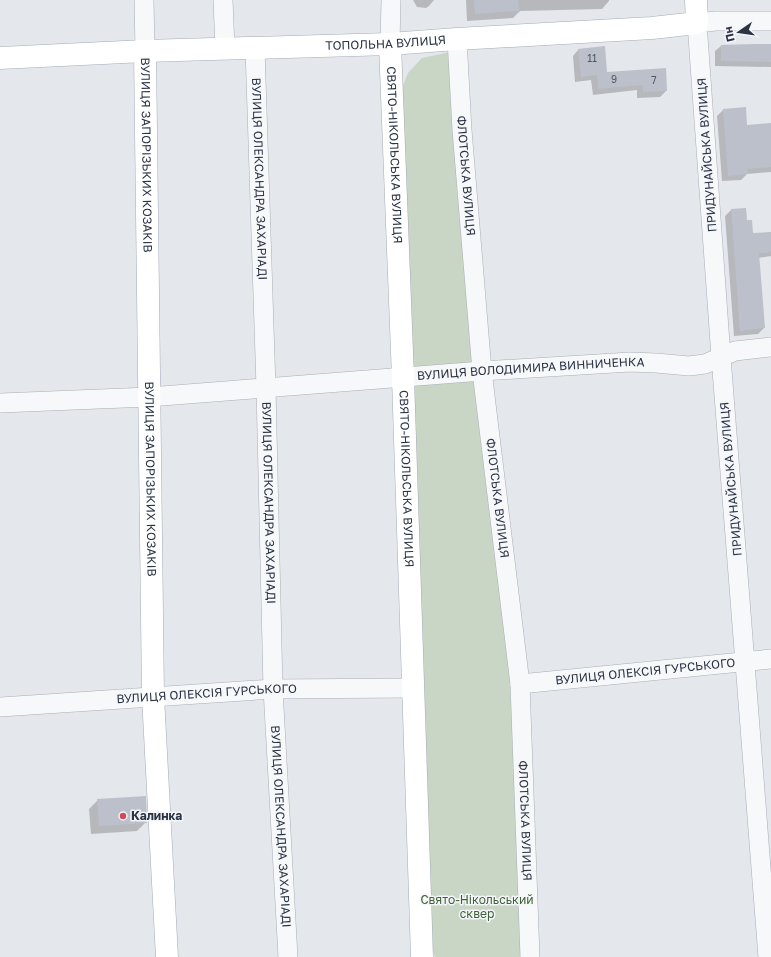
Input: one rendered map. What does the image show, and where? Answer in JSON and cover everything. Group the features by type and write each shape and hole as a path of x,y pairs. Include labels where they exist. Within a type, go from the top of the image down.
{"main road":[{"name":"ПРИДУНАЙСЬКА ВУЛИЦЯ","path":"696,0 697,22"},
{"name":"ТОПОЛЬНА ВУЛИЦЯ","path":"0,58 145,51 390,44 652,28 697,22"},
{"name":"СВЯТО-НІКОЛЬСЬКА ВУЛИЦЯ","path":"390,44 404,378 422,957"},
{"name":"ВУЛИЦЯ ЗАПОРІЗЬКИХ КОЗАКІВ","path":"145,51 153,697 167,957"}],"street":[{"name":"ВУЛИЦЯ ЗАПОРІЗЬКИХ КОЗАКІВ","path":"144,0 145,51"},
{"path":"223,0 225,49"},
{"name":"СВЯТО-НІКОЛЬСЬКА ВУЛИЦЯ","path":"390,44 391,0"},
{"name":"ТОПОЛЬНА ВУЛИЦЯ","path":"697,22 771,21"},
{"name":"ПРИДУНАЙСЬКА ВУЛИЦЯ","path":"697,22 721,357 768,957"},
{"name":"ФЛОТСЬКА ВУЛИЦЯ","path":"457,39 462,130 482,371 520,684 530,957"},
{"name":"ВУЛИЦЯ ОЛЕКСАНДРА ЗАХАРІАДІ","path":"255,48 266,388 273,689 288,957"},
{"name":"ВУЛИЦЯ ВОЛОДИМИРА ВИННИЧЕНКА","path":"0,403 150,397 482,371 642,362 689,366 705,364 735,351 771,347"},
{"name":"ВУЛИЦЯ ОЛЕКСІЯ ГУРСЬКОГО","path":"520,684 771,659"},
{"name":"ВУЛИЦЯ ОЛЕКСІЯ ГУРСЬКОГО","path":"0,707 273,689 413,688"}],"green space":[{"name":"Свято-Нікольський сквер","path":"450,52 513,695 524,945 520,957 435,957 433,950 399,95 408,73 422,58"}],"building":[{"path":"474,0 518,0 519,11 475,14"},
{"path":"771,44 771,62 721,61 721,45"},
{"path":"605,46 607,72 666,68 667,91 643,92 643,85 598,89 597,75 581,77 578,49"},
{"path":"746,107 747,125 771,123 771,167 747,169 748,174 728,176 723,109"},
{"path":"746,208 747,220 752,220 753,233 771,232 771,251 769,251 769,253 759,253 765,328 740,331 731,209"},
{"name":"Калинка","path":"146,796 147,823 99,826 97,799"}],"place":[{"name":"Калинка","path":"123,816"}]}
